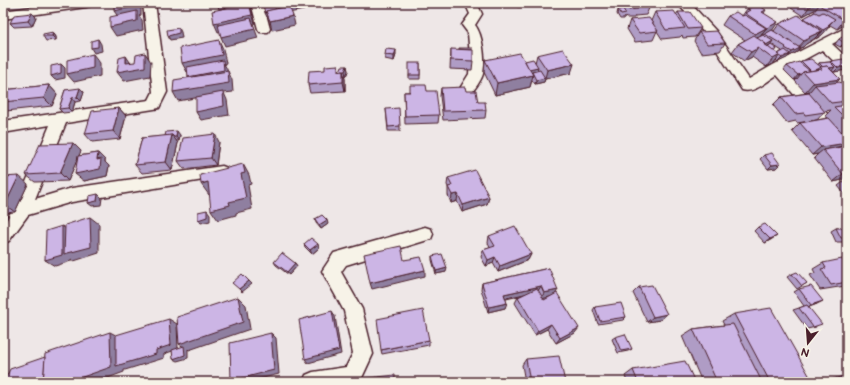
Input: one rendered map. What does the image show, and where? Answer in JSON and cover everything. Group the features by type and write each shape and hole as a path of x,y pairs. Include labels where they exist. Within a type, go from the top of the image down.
{"street":[{"path":"3,15 86,3"},
{"path":"3,127 154,104 160,92 149,3"},
{"path":"258,3 264,29"},
{"path":"466,90 476,75 477,62 474,32 468,25 476,14 471,3"},
{"path":"683,3 712,34 747,87 778,68 847,31"},
{"path":"829,3 847,10"},
{"path":"824,44 847,66"},
{"path":"778,68 847,146"},
{"path":"3,236 22,210 60,118"},
{"path":"22,210 72,195 239,170"},
{"path":"313,382 352,376 363,354 353,309 331,271 340,259 425,234"}],"building":[{"path":"114,3 136,3 136,6 114,11"},
{"path":"217,3 245,3 219,9"},
{"path":"249,3 252,15 214,23 212,11"},
{"path":"274,3 276,9 266,11 265,13 263,5"},
{"path":"280,3 292,3 280,5"},
{"path":"625,3 648,3 650,6 637,7 638,9 629,10"},
{"path":"803,3 818,3 809,7"},
{"path":"824,3 836,3 839,5 838,6 847,11 847,19 844,20 819,5"},
{"path":"757,4 766,10 762,12 778,22 767,28 745,13 750,10 747,9"},
{"path":"289,6 293,16 270,21 266,11"},
{"path":"623,9 626,14 621,15 618,10"},
{"path":"137,11 137,21 110,27 110,17"},
{"path":"674,11 685,28 666,30 655,12"},
{"path":"678,12 690,12 701,28 688,29"},
{"path":"736,12 742,16 745,15 766,28 755,34 728,16"},
{"path":"815,12 819,14 823,12 835,19 828,25 830,26 823,30 804,18"},
{"path":"32,13 28,21 10,23 14,15"},
{"path":"798,15 822,31 804,41 779,24"},
{"path":"251,18 255,29 221,37 218,25"},
{"path":"649,18 658,31 639,33 630,20"},
{"path":"179,28 179,33 168,36 167,30"},
{"path":"772,30 800,48 792,52 785,48 786,47 765,34"},
{"path":"717,31 725,43 707,44 699,32"},
{"path":"53,32 52,36 43,36 43,34"},
{"path":"754,35 780,55 773,59 758,48 751,52 738,44"},
{"path":"763,35 773,41 766,45 757,38"},
{"path":"842,37 847,41 844,43 839,39"},
{"path":"98,39 98,47 91,48 91,41"},
{"path":"219,40 222,55 182,63 180,48"},
{"path":"771,45 777,49 773,51 768,47"},
{"path":"472,48 472,50 459,49"},
{"path":"386,49 396,50 394,56 385,55"},
{"path":"451,49 473,50 473,61 451,60"},
{"path":"563,49 574,64 547,70 537,55"},
{"path":"785,50 790,54 782,58 778,54"},
{"path":"145,53 145,67 117,72 119,58 126,56 126,63 135,62 136,55"},
{"path":"520,53 533,75 497,83 485,60"},
{"path":"93,54 93,68 67,74 67,60"},
{"path":"533,59 538,67 529,69 525,61"},
{"path":"811,59 821,67 811,71 801,61"},
{"path":"843,59 847,63 847,66 838,68 831,61"},
{"path":"223,60 224,70 188,77 187,67"},
{"path":"799,62 810,71 803,72 798,75 787,66"},
{"path":"830,62 835,67 823,67 819,63"},
{"path":"409,63 420,63 420,75 409,75"},
{"path":"61,64 61,73 51,76 51,66"},
{"path":"338,65 338,71 343,71 343,82 308,85 309,71 325,70 325,66"},
{"path":"342,66 347,66 345,71 340,71"},
{"path":"827,66 840,79 813,83 803,72 822,69 820,67"},
{"path":"540,70 545,78 536,80 532,72"},
{"path":"228,71 229,83 173,92 174,80"},
{"path":"840,82 847,89 847,101 831,103 815,85"},
{"path":"49,85 44,98 3,102 3,90"},
{"path":"410,85 426,85 427,91 436,91 439,115 405,116 404,92 410,92"},
{"path":"465,87 466,91 476,91 478,102 485,102 486,110 443,111 441,88"},
{"path":"80,88 77,97 72,98 68,108 59,109 65,90"},
{"path":"223,92 224,106 196,112 196,97"},
{"path":"809,93 825,112 805,115 804,113 795,114 781,97"},
{"path":"847,105 847,120 834,107"},
{"path":"119,108 113,131 85,134 92,111"},
{"path":"399,108 400,126 388,127 386,109"},
{"path":"829,118 847,138 847,143 821,147 800,123"},
{"path":"177,131 176,137 172,135 165,136 166,132"},
{"path":"215,134 211,158 178,161 183,138"},
{"path":"172,135 166,162 135,165 142,138"},
{"path":"73,143 60,173 26,175 40,144"},
{"path":"847,146 847,173 843,174 823,150"},
{"path":"98,153 97,160 101,159 100,169 75,174 78,156"},
{"path":"772,153 780,164 772,165 764,155"},
{"path":"243,164 245,173 241,174 246,198 229,202 230,205 211,210 208,182 201,184 200,175"},
{"path":"475,170 489,197 463,205 458,194 452,195 448,187 452,186 448,178"},
{"path":"19,176 5,205 3,205 3,177"},
{"path":"98,194 97,201 88,203 89,196"},
{"path":"207,210 207,217 198,220 198,212"},
{"path":"322,215 327,220 319,225 315,219"},
{"path":"90,217 91,247 64,254 65,225"},
{"path":"765,224 777,236 770,239 758,227"},
{"path":"62,226 62,255 45,260 46,231"},
{"path":"515,226 531,254 500,266 495,257 488,260 483,250 495,246 489,236"},
{"path":"836,228 847,228 847,238 841,238"},
{"path":"311,238 318,244 310,250 304,244"},
{"path":"401,246 404,260 421,257 425,270 370,283 364,254"},
{"path":"282,253 295,263 287,272 274,262"},
{"path":"442,254 447,268 436,271 432,256"},
{"path":"842,259 847,266 847,282 831,285 821,269 826,268 823,263"},
{"path":"549,268 558,290 544,293 541,286 504,294 507,303 489,307 482,283"},
{"path":"797,272 807,283 802,286 792,274"},
{"path":"242,274 249,281 239,289 232,283"},
{"path":"652,285 667,314 653,317 639,287"},
{"path":"811,286 823,301 811,305 799,289"},
{"path":"537,288 544,300 557,293 579,328 560,338 551,324 538,331 518,297"},
{"path":"238,297 243,322 179,344 177,317"},
{"path":"621,303 626,317 600,321 595,307"},
{"path":"807,305 822,324 813,327 799,308"},
{"path":"771,308 810,377 781,382 770,382 734,314"},
{"path":"423,310 429,340 381,350 377,319"},
{"path":"332,311 339,350 305,359 299,320"},
{"path":"169,319 171,345 156,350 156,354 116,366 116,335"},
{"path":"733,324 762,382 717,382 693,329"},
{"path":"110,332 111,367 68,382 43,382 45,354"},
{"path":"271,333 274,370 231,381 230,343"},
{"path":"625,334 632,349 621,351 615,337"},
{"path":"184,346 185,355 173,359 172,350"},
{"path":"559,356 565,382 530,382 526,359"},
{"path":"45,357 43,382 4,382 10,369"},
{"path":"685,361 695,382 638,382 633,370"},
{"path":"395,375 395,382 342,382 342,381"}]}
